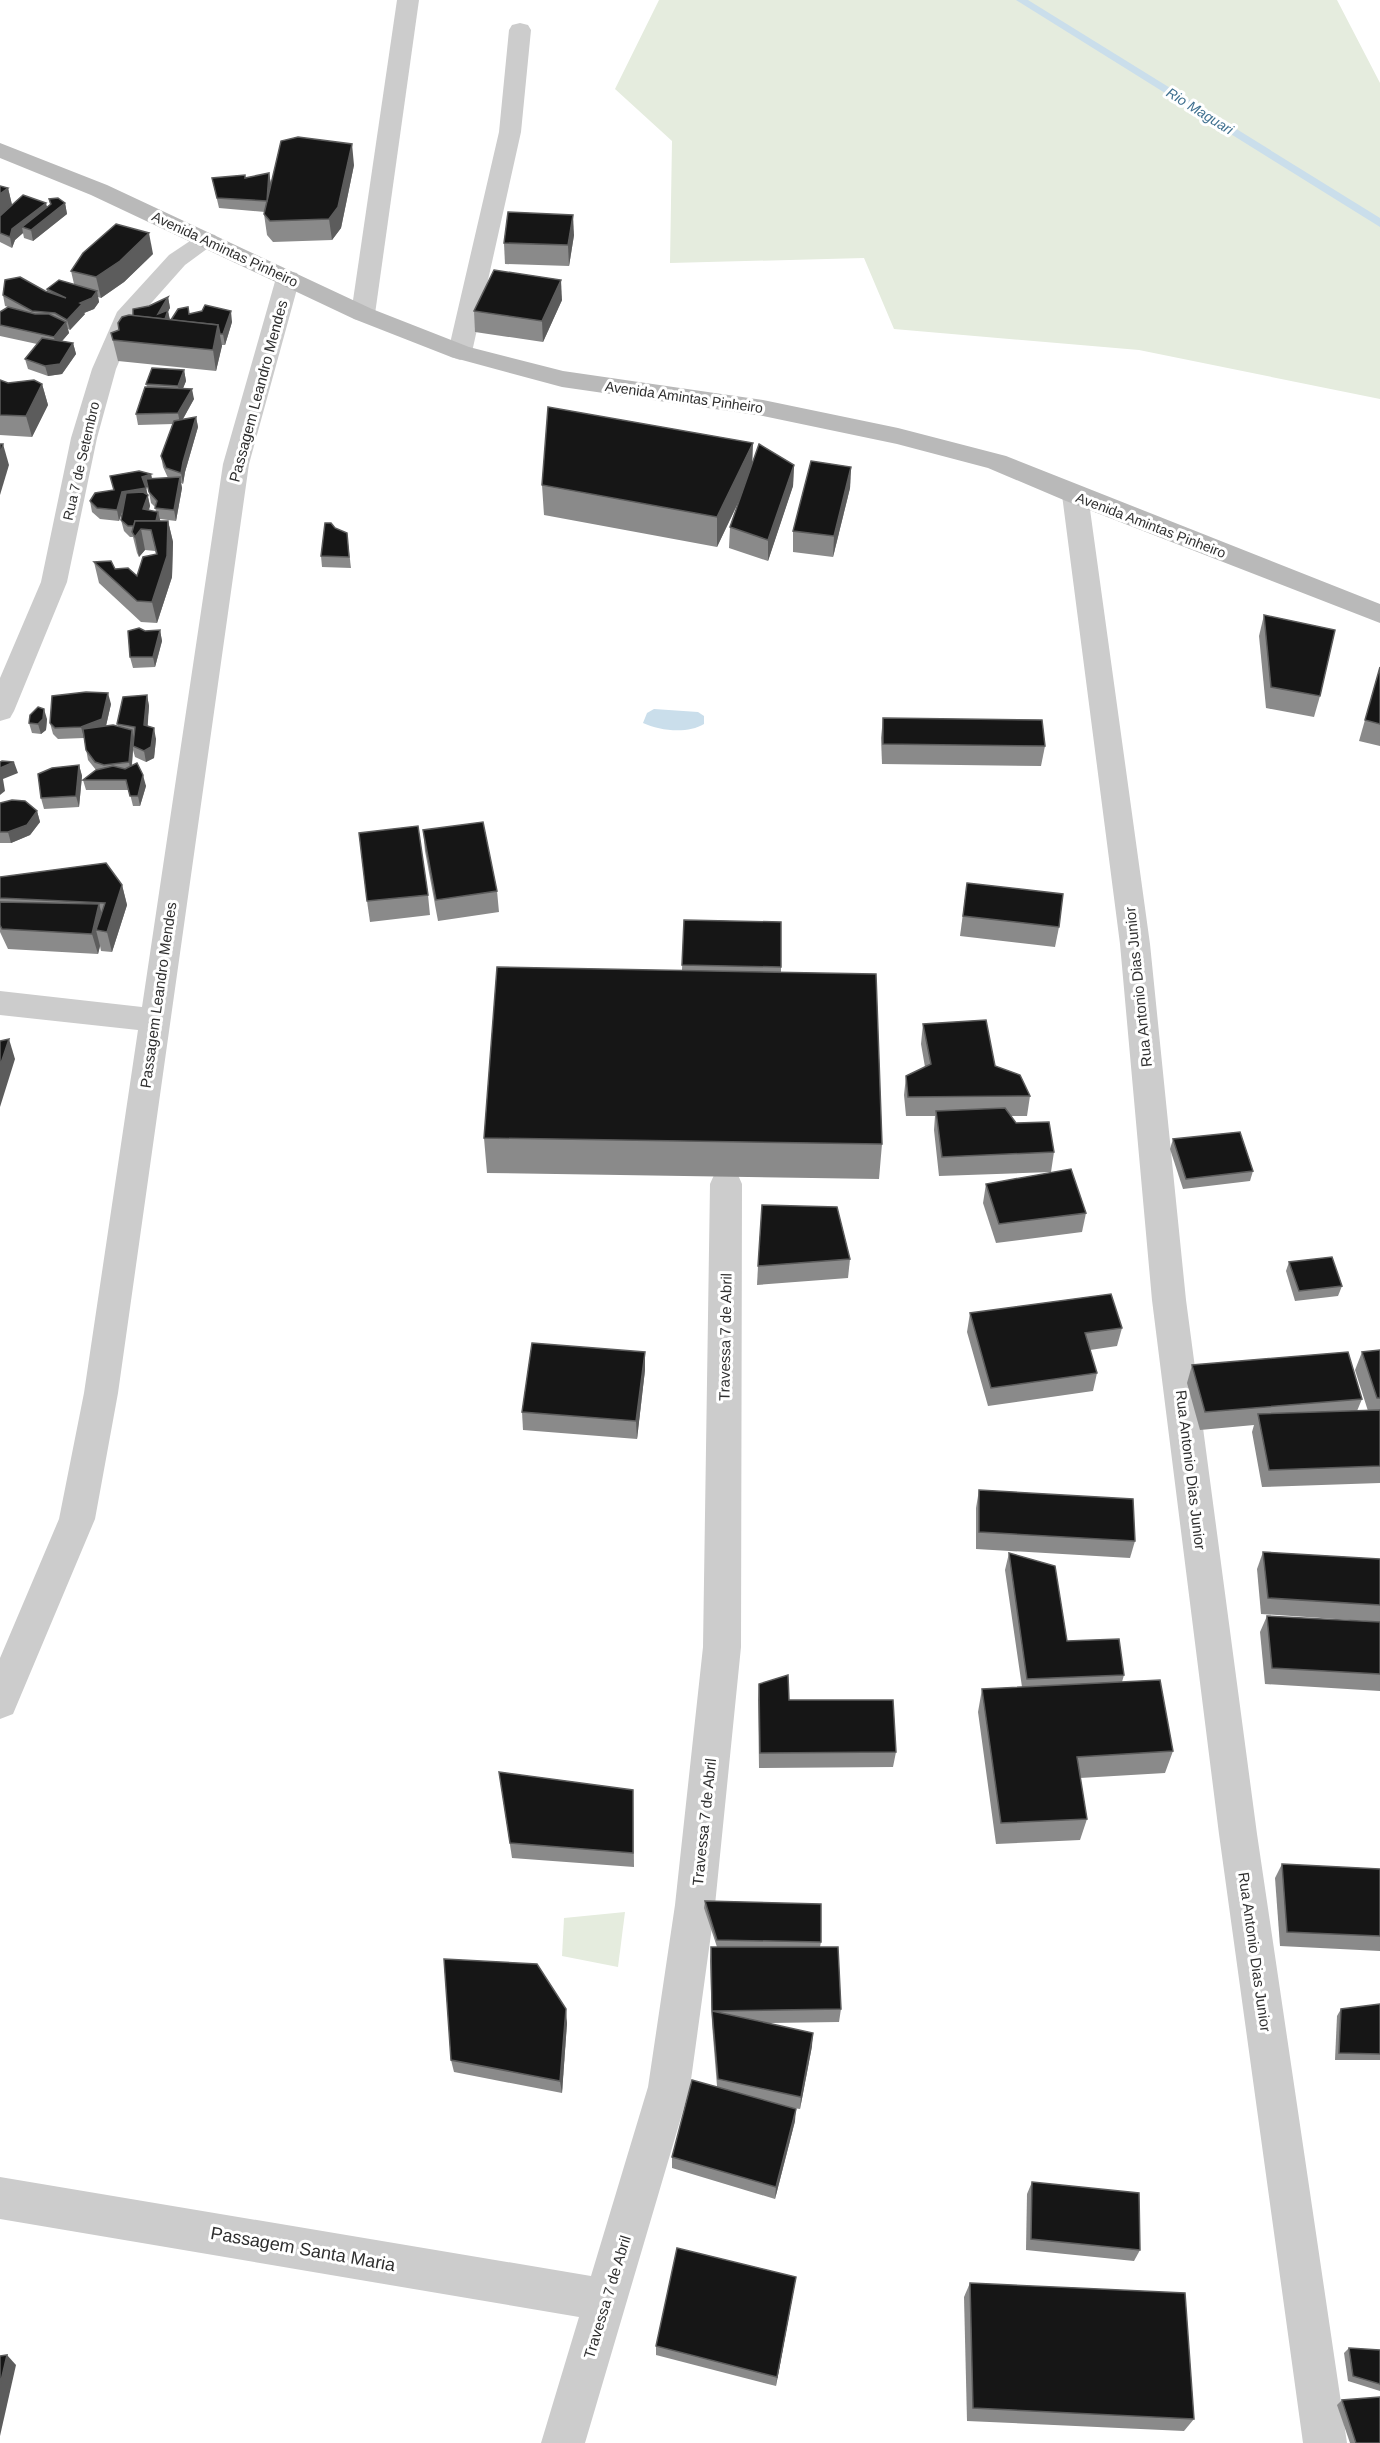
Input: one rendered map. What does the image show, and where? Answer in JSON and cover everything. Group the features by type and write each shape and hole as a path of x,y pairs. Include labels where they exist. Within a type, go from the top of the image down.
{"street":[{"path":"363,314 408,0"},
{"path":"460,352 510,132 520,30"},
{"name":"Avenida Amintas Pinheiro","path":"0,150 99,190 363,314 460,352 562,380 763,408 898,436 997,462 1075,495 1380,614"},
{"name":"Rua 7 de Setembro","path":"0,711 54,582 84,438 104,369 126,317 177,260 207,240"},
{"name":"Passagem Leandro Mendes","path":"0,1702 77,1519 101,1392 236,464 288,278"},
{"name":"Rua Antonio Dias Junior","path":"1075,495 1135,944 1169,1300 1237,1822 1325,2443"},
{"path":"0,1003 154,1020"},
{"name":"Travessa 7 de Abril","path":"562,2443 607,2300 669,2087 695,1905 722,1647 726,1184"},
{"name":"Passagem Santa Maria","path":"0,2198 607,2300"}],"shaded area":[{"path":"659,0 1337,0 1380,83 1380,399 1139,350 894,329 864,258 670,263 672,141 615,89"},
{"path":"625,1912 618,1967 562,1956 564,1918"}],"water":[{"path":"654,709 698,712 704,716 704,724 690,729 674,730 643,723 647,713"}],"building":[{"path":"298,137 352,144 338,207 329,219 270,221 264,214 281,141"},
{"path":"269,173 267,201 217,198 212,178 245,175 245,178"},
{"path":"0,186 8,188 0,194"},
{"path":"23,195 46,203 12,229 10,237 0,233 0,216"},
{"path":"58,198 65,203 31,230 22,227 51,204 49,199"},
{"path":"508,212 573,215 568,245 504,243"},
{"path":"116,224 149,233 120,261 96,277 71,271 83,253"},
{"path":"494,270 561,280 542,321 474,311"},
{"path":"20,277 45,291 66,298 47,289 59,280 97,291 92,298 80,303 82,304 67,320 55,313 32,311 3,295 5,280"},
{"path":"168,297 158,314 168,310 165,319 133,316 133,309 149,306"},
{"path":"205,305 231,311 223,334 220,334 218,325 171,320 178,309 188,307 189,314 202,311"},
{"path":"8,307 35,314 49,314 66,322 54,337 0,325 0,312"},
{"path":"129,315 218,325 213,350 113,340 111,333 119,330 118,323 122,317"},
{"path":"42,338 73,343 60,364 45,366 25,359"},
{"path":"152,368 184,370 178,386 146,384"},
{"path":"0,380 8,383 34,380 42,384 26,416 0,415"},
{"path":"145,387 192,389 178,413 136,414"},
{"path":"548,407 753,443 717,517 542,485"},
{"path":"196,417 181,473 166,468 161,456 174,421"},
{"path":"759,444 794,465 768,540 730,527"},
{"path":"811,461 851,467 834,536 793,531"},
{"path":"139,471 151,474 142,477 146,488 122,492 117,510 97,508 90,501 95,493 114,490 110,476"},
{"path":"180,477 174,510 155,508 157,501 149,492 146,479"},
{"path":"143,492 148,495 143,509 158,512 156,521 135,521 134,526 128,526 121,520 126,493"},
{"path":"135,521 168,521 167,556 152,602 137,601 94,562 111,561 115,569 128,568 137,576 143,557 157,554 151,530 141,529 135,537 132,532"},
{"path":"325,523 331,523 335,528 347,533 349,557 321,556"},
{"path":"1264,615 1335,630 1320,696 1271,687"},
{"path":"139,628 145,631 160,630 153,657 130,657 128,631"},
{"path":"1380,667 1380,724 1365,720"},
{"path":"86,692 108,693 102,719 81,727 55,728 50,723 52,696"},
{"path":"147,695 144,725 154,728 151,747 144,751 133,746 135,727 117,724 123,697"},
{"path":"38,707 44,709 43,719 38,724 29,723 30,715"},
{"path":"883,718 1042,720 1045,746 883,744"},
{"path":"113,725 132,730 129,762 104,765 95,762 86,750 83,729"},
{"path":"2,761 14,762 0,768"},
{"path":"137,763 143,775 138,796 130,796 126,780 83,780 96,770 113,766 125,769"},
{"path":"79,765 76,796 41,798 38,774 52,768"},
{"path":"12,800 25,801 37,811 27,825 8,832 0,832 0,803"},
{"path":"483,822 497,891 436,900 423,830"},
{"path":"418,826 428,895 367,901 359,833"},
{"path":"106,863 122,885 107,932 96,930 105,903 0,898 0,877"},
{"path":"967,883 1063,894 1059,927 963,916"},
{"path":"0,902 99,904 92,934 2,929"},
{"path":"684,920 781,922 781,967 682,965"},
{"path":"497,967 876,974 882,1144 484,1138"},
{"path":"986,1020 995,1066 1020,1075 1030,1096 908,1097 906,1076 931,1064 923,1024"},
{"path":"9,1039 0,1066 0,1041"},
{"path":"1005,1108 1016,1123 1049,1122 1054,1152 942,1157 936,1111"},
{"path":"1240,1132 1253,1171 1186,1179 1173,1139"},
{"path":"1071,1169 1086,1213 999,1224 986,1184"},
{"path":"762,1205 837,1207 850,1259 758,1266"},
{"path":"1332,1257 1342,1286 1299,1291 1289,1262"},
{"path":"1111,1294 1122,1328 1085,1333 1097,1373 991,1388 970,1313"},
{"path":"532,1343 645,1352 636,1421 522,1412"},
{"path":"1380,1350 1380,1398 1377,1398 1362,1352"},
{"path":"1348,1352 1362,1399 1205,1412 1192,1365"},
{"path":"1380,1410 1380,1466 1269,1470 1258,1414"},
{"path":"979,1490 1133,1499 1135,1541 979,1532"},
{"path":"1263,1552 1380,1559 1380,1605 1268,1598"},
{"path":"1009,1553 1055,1566 1067,1641 1119,1639 1124,1675 1027,1679"},
{"path":"1267,1616 1380,1622 1380,1674 1272,1668"},
{"path":"788,1675 789,1700 893,1700 896,1752 760,1753 759,1684"},
{"path":"1160,1680 1173,1751 1077,1757 1087,1819 1001,1823 982,1689"},
{"path":"499,1772 633,1790 633,1853 510,1843"},
{"path":"1282,1864 1380,1869 1380,1936 1287,1932"},
{"path":"705,1901 821,1904 821,1942 717,1940"},
{"path":"711,1947 838,1947 841,2009 712,2011"},
{"path":"444,1959 537,1964 566,2009 560,2081 451,2060"},
{"path":"1380,2004 1380,2054 1339,2053 1341,2009"},
{"path":"712,2011 813,2033 801,2097 718,2079"},
{"path":"692,2080 796,2109 776,2187 672,2157"},
{"path":"1032,2182 1139,2193 1140,2250 1031,2239"},
{"path":"677,2248 796,2277 777,2377 656,2346"},
{"path":"970,2283 1185,2293 1194,2419 973,2408"},
{"path":"1349,2348 1380,2350 1380,2384 1353,2376"},
{"path":"7,2355 0,2385 0,2356"},
{"path":"1380,2397 1380,2443 1356,2443 1342,2400"}],"waterway":[{"name":"Rio Maguari","path":"1021,0 1380,223"}]}
